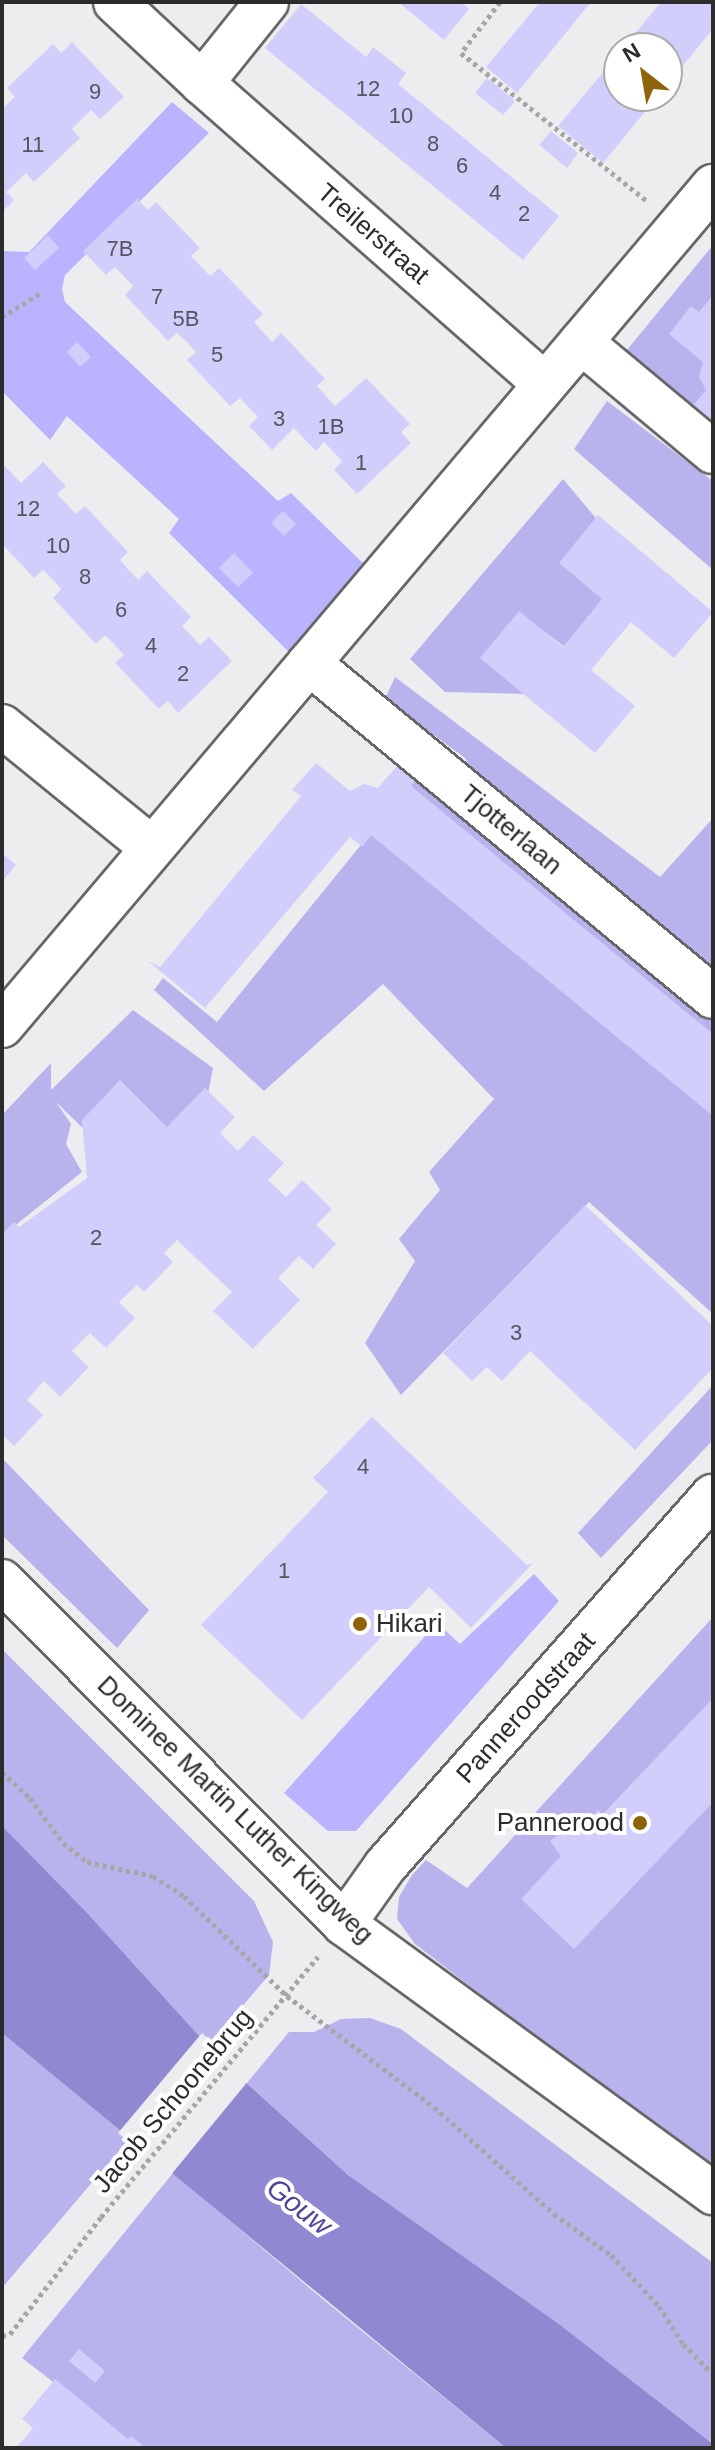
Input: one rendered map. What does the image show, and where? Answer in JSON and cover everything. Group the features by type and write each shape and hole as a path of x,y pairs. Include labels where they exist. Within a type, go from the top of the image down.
{"street":[{"name":"Treilerstraat","path":"115,2 202,83 545,384"},
{"path":"202,83 267,2"},
{"path":"2,1026 713,186"},
{"path":"581,342 713,452"},
{"name":"Tjotterlaan","path":"309,663 713,997"},
{"path":"2,726 152,848"},
{"name":"Panneroodstraat","path":"344,1924 386,1865 713,1496"},
{"name":"Dominee Martin Luther Kingweg","path":"2,1581 344,1924 713,2193"}],"path":[{"path":"500,2 461,53 679,226"},
{"path":"2,317 42,292"},
{"path":"2,1772 30,1798 63,1843 87,1862 153,1876 184,1896 287,1996 434,2107 554,2214 611,2255 659,2306 683,2344 713,2374"},
{"name":"Jacob Schoonebrug","path":"2,2336 10,2334 101,2217 276,2010 344,1924"}],"shaded area":[{"path":"172,102 209,133 65,275 62,289 65,302 278,501 291,493 371,571 297,660 169,533 179,519 67,416 50,440 2,391 2,251 29,252"},
{"path":"713,245 713,449 613,367"},
{"path":"607,401 713,481 713,570 574,449"},
{"path":"563,479 605,529 613,604 574,654 530,621 533,694 445,692 410,659"},
{"path":"395,677 660,877 713,818 713,985 495,808 465,758 385,699"},
{"path":"421,771 713,1011 713,1314 589,1202 401,1395 365,1343 415,1261 399,1239 440,1190 429,1172 494,1099 383,984 264,1091 154,990 163,978 217,1022"},
{"path":"133,1010 213,1068 206,1104 178,1137 91,1136 56,1102 71,1124 66,1144 82,1172 2,1236 2,1115 51,1063 51,1090"},
{"path":"713,1385 713,1440 601,1558 578,1533"},
{"path":"2,1458 149,1610 117,1648 2,1535"},
{"path":"534,1574 559,1601 356,1831 328,1831 284,1793 437,1623 460,1644"},
{"path":"713,1617 713,2168 630,2109 415,1944 397,1919 399,1897 412,1875 426,1860 467,1888"},
{"path":"2,1649 254,1901 273,1942 269,1975 208,2046 2,1826"},
{"path":"370,2018 401,2029 713,2263 713,2444 559,2324 348,2175 247,2083 289,2032 314,2032 341,2019"},
{"path":"2,2033 130,2138 2,2288"},
{"path":"173,2173 506,2448 139,2448 22,2358"}],"water":[{"name":"Gouw","path":"2,1826 87,1913 219,2058 348,2175 559,2324 713,2444 713,2448 506,2448 2,2033"}],"pier":[{"path":"202,2033 249,2080 170,2176 118,2133"}],"building":[{"path":"398,2 461,2 469,9 444,40"},
{"path":"540,2 591,2 517,93 486,67"},
{"path":"661,2 713,2 713,29 683,66 683,32 636,32"},
{"path":"301,4 366,57 373,47 406,73 398,84 559,216 523,260 265,48"},
{"path":"72,42 124,97 100,119 91,110 72,129 80,138 34,182 26,173 6,192 14,200 2,212 2,109 15,97 7,88 53,44 61,53"},
{"path":"603,72 603,112 645,112 603,163 558,126"},
{"path":"487,78 515,101 503,115 475,93"},
{"path":"551,131 578,153 567,168 539,145"},
{"path":"137,199 148,210 156,202 200,248 191,256 210,276 219,268 263,314 254,322 272,342 281,333 325,379 317,386 335,406 366,378 410,424 401,432 411,443 357,494 334,470 342,461 324,442 316,451 294,428 272,450 249,426 258,417 240,398 230,406 187,360 196,352 187,342 177,333 168,341 125,295 133,286 115,267 106,275 83,251"},
{"path":"48,235 59,248 35,270 24,258"},
{"path":"713,295 713,426 684,416 706,390 699,377 703,362 669,334 691,306 699,312"},
{"path":"77,342 91,357 80,367 67,352"},
{"path":"43,462 66,486 57,494 76,514 85,506 128,552 120,560 138,580 147,571 191,617 182,626 200,645 209,637 232,661 178,713 168,701 159,709 115,663 124,655 115,645 105,635 96,644 53,598 61,589 53,580 43,570 34,578 2,544 2,463 21,483"},
{"path":"283,511 296,524 284,536 271,523"},
{"path":"598,515 713,612 674,658 631,622 591,670 635,706 595,753 480,658 519,611 563,647 602,599 559,563"},
{"path":"234,553 253,573 238,587 219,568"},
{"path":"400,762 418,777 411,786 713,1034 713,1116 371,835 362,847 350,837 205,1008 148,961 160,967 301,796 292,790 316,763 350,791 364,784 378,788"},
{"path":"2,853 16,865 2,882"},
{"path":"120,1080 167,1127 205,1088 235,1117 220,1133 238,1151 253,1135 284,1163 268,1180 286,1197 302,1180 332,1209 316,1225 336,1244 313,1269 299,1256 278,1278 300,1300 253,1349 213,1311 232,1292 177,1240 164,1253 173,1262 144,1292 137,1285 119,1302 135,1318 106,1348 90,1333 72,1351 89,1367 60,1397 44,1381 27,1400 43,1415 14,1446 2,1434 2,1234 14,1222 19,1227 87,1178 82,1120"},
{"path":"585,1205 713,1326 713,1368 635,1450 530,1351 502,1381 487,1367 472,1381 443,1353"},
{"path":"372,1417 527,1565 533,1563 471,1628 429,1587 302,1720 201,1625 328,1492 313,1478"},
{"name":"Pannerood","path":"713,1698 713,1802 574,1949 521,1899 561,1856 550,1841 578,1820 583,1826 598,1810 602,1815"},
{"path":"79,2349 105,2371 95,2383 69,2361"},
{"path":"55,2379 128,2439 131,2436 146,2448 16,2448 33,2428 22,2419"}],"place":[{"name":"Hikari","path":"360,1624"},
{"name":"Pannerood","path":"640,1823"}]}
